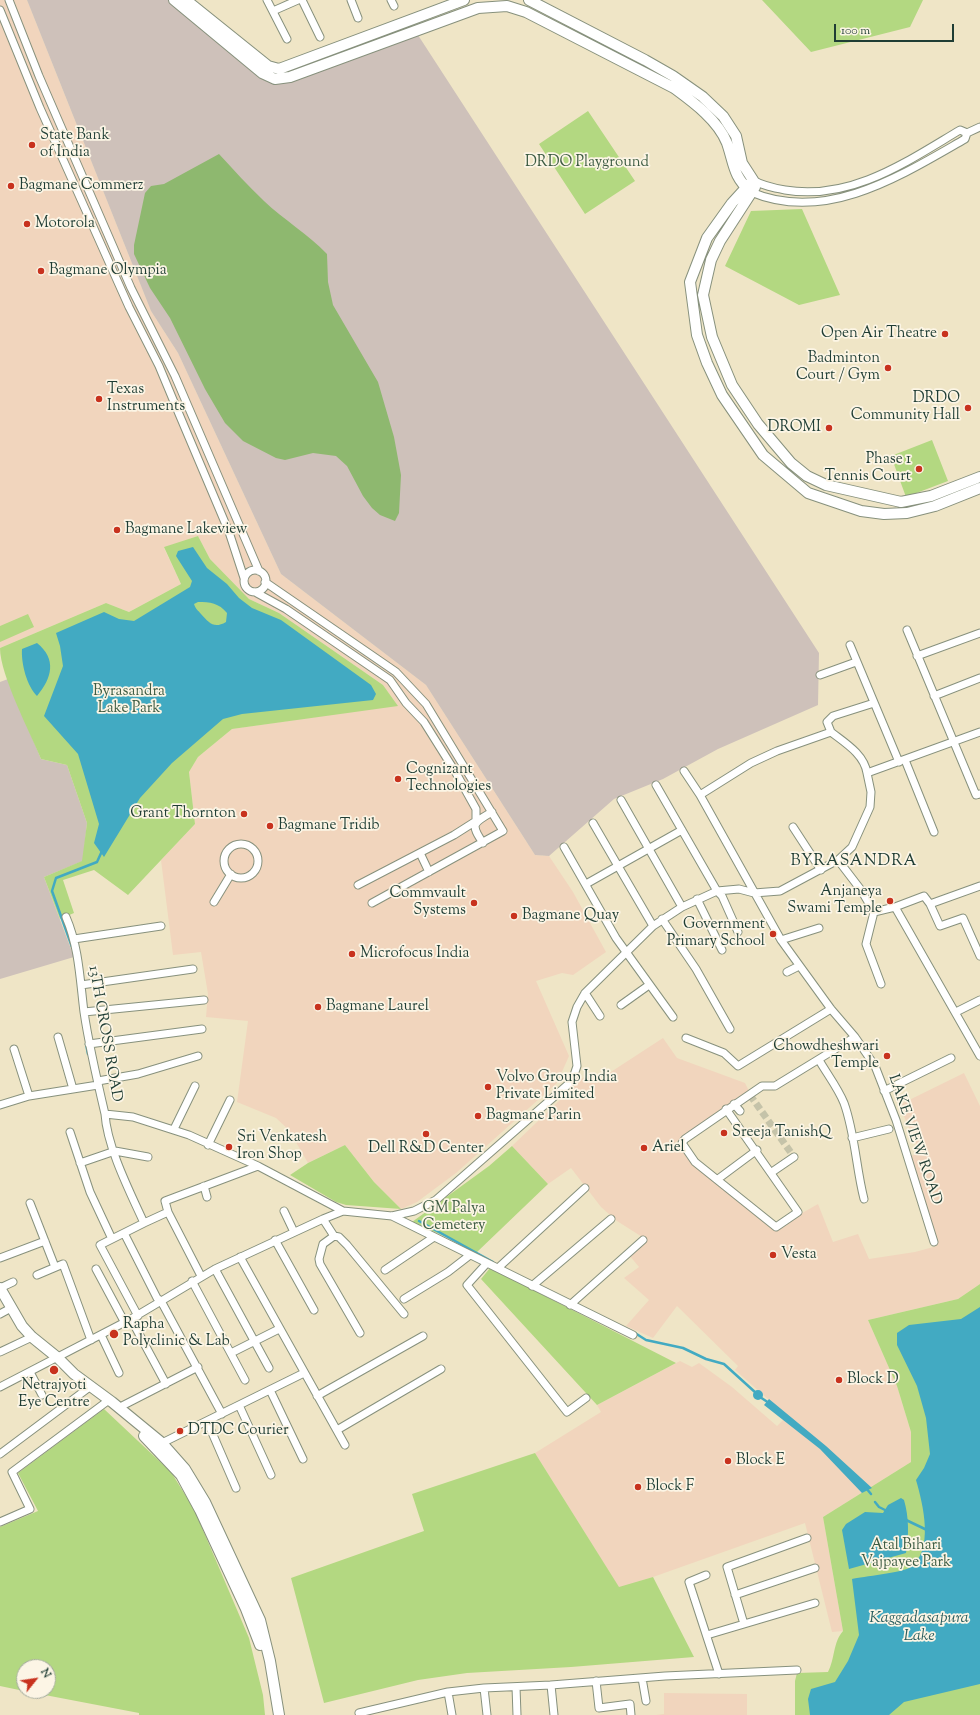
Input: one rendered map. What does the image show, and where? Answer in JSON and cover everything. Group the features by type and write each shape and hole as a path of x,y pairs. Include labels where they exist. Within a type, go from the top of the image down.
{"street":[{"path":"8,0 39,76 131,288 175,376 259,571 264,576 265,582 263,587 255,592"},
{"path":"174,0 245,53 271,68 279,69 464,0"},
{"path":"186,0 245,53 267,76 275,78 290,77 478,8 507,6 526,12 674,88 696,104 715,125 726,142 733,168 738,179 748,190 760,196 782,200 810,203 830,201 878,186 909,172 966,139 967,133"},
{"path":"267,0 287,39"},
{"path":"273,11 298,0"},
{"path":"302,0 320,37"},
{"path":"351,0 358,18"},
{"path":"529,0 645,60 673,76 703,97 723,116 736,136 742,163 756,182 771,187 808,192 832,190 860,183 884,174 960,130 967,133 980,127"},
{"path":"0,10 40,108 122,293 171,393 229,532 246,588 286,609 390,680 406,703 424,722 456,772 476,809 476,821 474,826 483,843"},
{"path":"930,148 936,156"},
{"path":"756,182 732,203 707,238 690,282 697,335 708,363 722,395 763,455 808,493 861,511 884,514 907,513 935,506 980,488"},
{"path":"748,190 710,260 703,295 712,337 732,385 777,448 807,476 826,485 901,502 931,496 980,477"},
{"path":"244,578 252,570 259,571"},
{"path":"265,582 396,672 426,704 504,831 372,903"},
{"path":"907,630 976,795 980,794"},
{"path":"917,656 980,633"},
{"path":"850,645 874,703 934,832"},
{"path":"820,675 856,662"},
{"path":"934,696 980,678"},
{"path":"0,1387 131,1319 200,1276 323,1219 343,1211 392,1216 414,1211 436,1200 572,1081 577,1066 572,1022 577,1008 585,994 653,926 682,907 717,891 738,889 754,893 780,891 838,860 852,847 870,807 871,792 866,766 856,753 831,732 826,722 833,716 874,703"},
{"path":"700,795 752,763 777,751 831,732"},
{"path":"867,773 980,732"},
{"name":"LAKE VIEW ROAD","path":"684,771 700,795 781,940 831,1009 855,1037 875,1066 896,1120 934,1242"},
{"path":"656,785 717,891 722,896 738,932"},
{"path":"621,800 682,907"},
{"path":"358,885 420,853 492,812"},
{"path":"593,823 653,926"},
{"path":"793,828 821,870"},
{"path":"586,884 682,830"},
{"path":"242,844 254,849 258,861 254,873 242,878 231,874 226,869 224,860 230,848 242,844"},
{"path":"564,847 626,952 673,1017"},
{"path":"420,853 429,872"},
{"path":"838,860 861,890 874,912 866,944 881,984"},
{"path":"214,902 231,874"},
{"path":"930,904 980,886"},
{"path":"874,912 895,908 924,896 930,904 940,926 963,918 980,956"},
{"path":"697,899 722,950"},
{"path":"895,908 956,1012 977,1042 980,1056"},
{"name":"13TH CROSS ROAD","path":"66,917 74,939 84,1012 105,1114 133,1117 174,1129 258,1166 343,1211"},
{"path":"662,919 696,969 730,1029"},
{"path":"74,939 161,926"},
{"path":"781,940 819,928"},
{"path":"787,972 799,966"},
{"path":"81,985 193,968"},
{"path":"621,1005 649,985"},
{"path":"585,994 600,1016"},
{"path":"84,1012 204,1000"},
{"path":"956,1012 980,1000"},
{"path":"686,1038 724,1053 738,1066 831,1009"},
{"path":"90,1044 202,1029"},
{"path":"58,1037 73,1089"},
{"path":"735,1104 757,1150 798,1212 776,1227 695,1162 682,1143 685,1139 735,1104 762,1086 775,1086 855,1037"},
{"path":"14,1049 29,1096"},
{"path":"0,1105 29,1096 73,1089 138,1074 198,1056"},
{"path":"884,1091 951,1058"},
{"path":"819,1060 843,1102 864,1199"},
{"path":"174,1129 195,1086"},
{"path":"208,1144 230,1100"},
{"path":"735,1104 743,1108"},
{"path":"105,1114 106,1123 115,1151 144,1223"},
{"path":"852,1138 889,1129"},
{"path":"70,1132 90,1192 112,1238"},
{"path":"718,1179 757,1150"},
{"path":"80,1164 115,1151 148,1156"},
{"path":"772,1172 794,1157"},
{"path":"200,1276 168,1212 165,1200 258,1166"},
{"path":"204,1186 207,1197"},
{"path":"498,1268 585,1188"},
{"path":"30,1203 55,1267"},
{"path":"166,1384 131,1319 100,1245 168,1212"},
{"path":"284,1212 294,1232"},
{"path":"392,1216 633,1335"},
{"path":"323,1219 334,1236 339,1237 347,1245 404,1314"},
{"path":"532,1286 611,1219"},
{"path":"124,1233 157,1298 161,1301 198,1367 222,1414"},
{"path":"334,1236 323,1244 319,1259 320,1264 360,1333"},
{"path":"385,1270 434,1237"},
{"path":"275,1240 314,1310"},
{"path":"570,1305 643,1240"},
{"path":"0,1258 45,1241"},
{"path":"404,1298 448,1272 470,1255"},
{"path":"240,1257 345,1445"},
{"path":"487,1263 467,1285 567,1412 586,1398"},
{"path":"37,1275 63,1264 91,1340"},
{"path":"96,1269 131,1319"},
{"path":"215,1269 269,1368"},
{"path":"0,1285 12,1280 0,1288 11,1308 32,1337 58,1358 74,1374 113,1403 162,1443 185,1470 205,1502 260,1620 270,1661 279,1715"},
{"path":"192,1281 245,1380"},
{"path":"0,1314 11,1308"},
{"path":"231,1353 279,1329"},
{"path":"101,1335 119,1373"},
{"path":"317,1396 422,1336"},
{"path":"0,1352 32,1337"},
{"path":"0,1522 30,1509 12,1472 113,1403 166,1384 198,1367"},
{"path":"337,1430 441,1369"},
{"path":"30,1372 42,1395"},
{"path":"162,1443 304,1373"},
{"path":"0,1454 91,1386"},
{"path":"270,1390 303,1459"},
{"path":"113,1403 115,1408 181,1475 205,1519 260,1643 272,1715"},
{"path":"239,1405 271,1475"},
{"path":"207,1421 236,1488"},
{"path":"744,1624 727,1567 806,1538"},
{"path":"735,1595 815,1568"},
{"path":"706,1575 689,1582 719,1674"},
{"path":"707,1635 816,1603"},
{"path":"360,1715 359,1713 448,1692 484,1688 797,1670"},
{"path":"642,1678 646,1701"},
{"path":"596,1681 599,1708 630,1704 631,1715"},
{"path":"551,1685 554,1715"},
{"path":"516,1687 517,1715"},
{"path":"484,1688 487,1715"},
{"path":"448,1692 452,1715"}],"shaded area":[{"path":"0,0 27,0 151,311 178,353 281,574 426,685 535,855 549,856 573,892 606,952 573,975 562,973 536,981 569,1056 557,1083 456,1173 417,1202 401,1209 374,1182 345,1145 308,1163 289,1130 276,1118 237,1102 248,1021 206,1017 208,994 201,952 173,955 161,860 195,824 189,772 198,757 232,729 397,705 383,685 279,613 249,599 210,559 198,536 164,548 181,584 129,612 106,603 0,648"},
{"path":"27,0 169,0 261,77 282,83 416,32 819,653 818,705 718,749 663,779 614,799 549,856 535,855 426,685 281,574 178,353 151,311"},
{"path":"8,679 41,759 67,765 87,823 83,861 44,877 74,957 0,979 0,682"},
{"path":"663,1038 677,1058 745,1083 749,1091 673,1144 776,1228 818,1204 833,1242 858,1234 869,1259 915,1252 937,1246 910,1156 920,1153 899,1105 964,1073 980,1106 980,1284 958,1299 868,1320 897,1386 911,1432 911,1462 823,1517 843,1631 832,1632 805,1523 619,1588 535,1453 601,1412 597,1405 680,1361 692,1367 699,1363 732,1387 777,1426 787,1416 735,1370 738,1366 677,1306 653,1338 626,1326 649,1300 624,1278 639,1267 629,1255 647,1240 617,1221 601,1207 571,1168 548,1184 512,1146 587,1074 594,1083"},
{"path":"664,1693 747,1694 747,1715 656,1715 664,1714"}],"green space":[{"path":"762,0 923,0 910,27 811,52"},
{"name":"DRDO Playground","path":"588,111 635,181 585,214 539,144"},
{"path":"219,154 264,201 327,254 328,282 333,305 378,382 394,437 401,475 399,513 395,521 380,515 372,508 363,496 347,466 336,456 313,453 285,460 276,458 243,441 225,423 205,389 170,318 150,288 134,254 134,245 145,193 151,186 164,184"},
{"path":"802,209 840,295 799,305 725,266 751,211"},
{"name":"Phase 1 Tennis Court","path":"932,440 948,481 906,497 891,456"},
{"name":"Byrasandra Lake Park","path":"198,536 210,559 249,599 279,613 383,685 398,706 232,729 198,757 189,772 195,824 128,895 94,870 63,880 74,913 60,919 44,877 82,861 87,823 67,765 41,759 10,688 1,659 0,648 106,603 129,612 181,584 164,547"},
{"path":"28,614 34,627 0,642 0,626"},
{"path":"345,1145 374,1182 401,1209 346,1205 336,1202 290,1175 308,1163"},
{"name":"GM Palya Cemetery","path":"512,1146 548,1184 476,1253 460,1243 412,1222 489,1166"},
{"path":"490,1268 676,1363 597,1405 481,1279"},
{"name":"Kaggadasapura Lake","path":"980,1284 980,1715 795,1715 795,1681 797,1673 828,1672 837,1640 843,1631 823,1517 911,1462 911,1432 897,1386 868,1320 958,1299"},
{"path":"104,1409 171,1472 194,1509 249,1638 263,1695 265,1715 139,1715 139,1713 56,1697 56,1659 16,1659 16,1689 0,1686 0,1527 38,1511 18,1473"},
{"path":"535,1453 619,1587 653,1577 694,1657 571,1667 467,1673 418,1680 324,1703 291,1578 424,1531 412,1494"}],"water":[{"name":"Byrasandra Lake Park","path":"193,547 207,568 227,584 239,598 252,608 281,620 371,685 376,694 373,700 242,714 223,719 172,763 140,798 104,857 94,843 99,824 78,754 44,716 63,666 60,646 56,633 104,612 119,619 134,621 190,587 192,581 176,556 178,551","holes":["198,602 210,603 221,607 227,613 226,622 218,625 209,622 197,610 194,604"]},
{"path":"37,643 48,656 50,669 49,676 37,696 30,687 28,681 24,668 22,649"},
{"name":"Kaggadasapura Lake","path":"980,1307 980,1684 904,1702 889,1715 810,1715 808,1699 811,1689 835,1682 848,1661 859,1635 852,1579 905,1570 917,1561 922,1551 925,1527 924,1514 916,1480 924,1468 930,1454 926,1418 917,1386 897,1345 897,1333 909,1325 961,1319"},
{"path":"758,1390 763,1395 758,1400 753,1395"},
{"path":"769,1399 826,1446 872,1488 862,1493 820,1449 764,1405"},
{"name":"Kaggadasapura Lake","path":"901,1498 904,1500 906,1506 908,1519 908,1540 906,1553 849,1569 842,1530 846,1524 865,1512 883,1513 888,1505"}],"waterway":[{"path":"72,947 52,891 56,878 97,862 102,851"},
{"path":"86,1044 88,1054"},
{"path":"419,1221 493,1262"},
{"path":"635,1333 646,1340 683,1348 706,1359 724,1364 756,1393"},
{"path":"760,1397 769,1403"},
{"path":"866,1488 871,1494"},
{"path":"875,1502 879,1507 887,1511"},
{"path":"906,1520 927,1530"}],"tunnel":[{"path":"750,1095 794,1157"}],"place":[{"name":"State Bank of India","path":"32,145"},
{"name":"Bagmane Commerz","path":"11,186"},
{"name":"Motorola","path":"27,224"},
{"name":"Bagmane Olympia","path":"41,271"},
{"name":"Open Air Theatre","path":"945,334"},
{"name":"Badminton Court / Gym","path":"888,368"},
{"name":"Texas Instruments","path":"99,399"},
{"name":"DRDO Community Hall","path":"968,408"},
{"name":"DROMI","path":"829,428"},
{"name":"Phase 1 Tennis Court","path":"919,469"},
{"name":"Bagmane Lakeview","path":"117,530"},
{"name":"Cognizant Technologies","path":"398,779"},
{"name":"Grant Thornton","path":"244,814"},
{"name":"Bagmane Tridib","path":"270,826"},
{"name":"Anjaneya Swami Temple","path":"890,901"},
{"name":"Commvault Systems","path":"474,903"},
{"name":"Bagmane Quay","path":"514,916"},
{"name":"Government Primary School","path":"773,934"},
{"name":"Microfocus India","path":"352,954"},
{"name":"Bagmane Laurel","path":"318,1007"},
{"name":"Chowdheshwari Temple","path":"887,1056"},
{"name":"Volvo Group India Private Limited","path":"488,1087"},
{"name":"Bagmane Parin","path":"478,1116"},
{"name":"Sreeja TanishQ","path":"724,1133"},
{"name":"Dell R&D Center","path":"426,1134"},
{"name":"Sri Venkatesh Iron Shop","path":"229,1147"},
{"name":"Ariel","path":"644,1148"},
{"name":"Vesta","path":"773,1255"},
{"name":"Rapha Polyclinic & Lab","path":"114,1334"},
{"name":"Netrajyoti Eye Centre","path":"54,1370"},
{"name":"Block D","path":"839,1380"},
{"name":"DTDC Courier","path":"180,1431"},
{"name":"Block E","path":"728,1461"},
{"name":"Block F","path":"638,1487"}],"district":[{"name":"BYRASANDRA","path":"854,862"}],"park label":[{"name":"Atal Bihari Vajpayee Park","path":"906,1554"}]}
